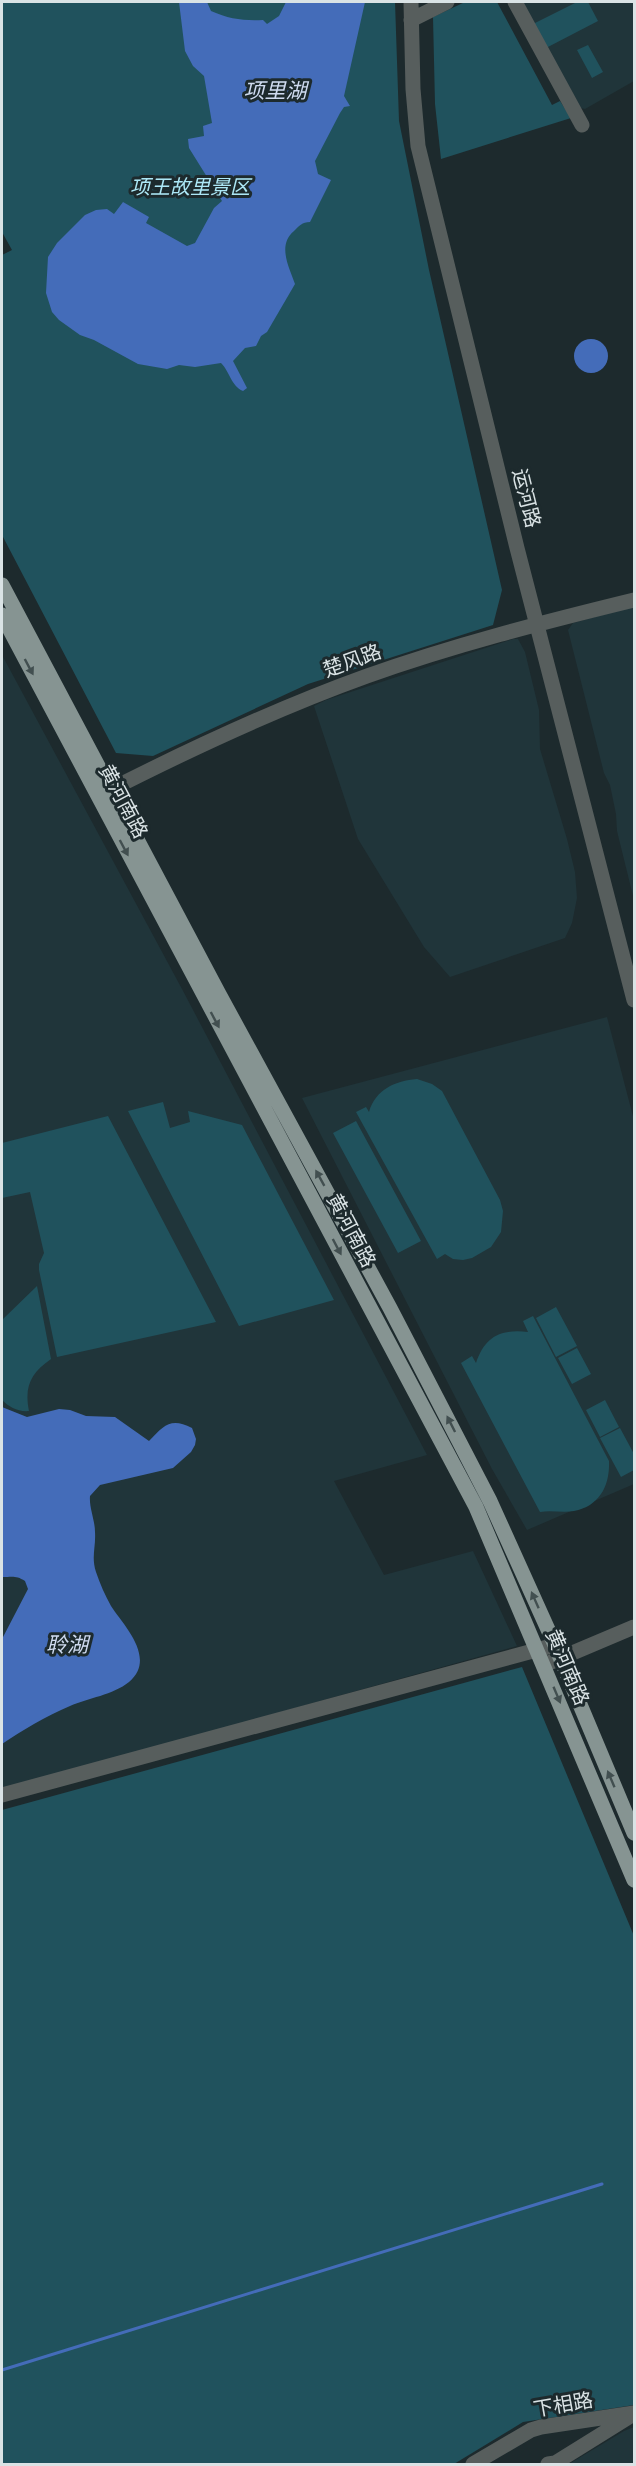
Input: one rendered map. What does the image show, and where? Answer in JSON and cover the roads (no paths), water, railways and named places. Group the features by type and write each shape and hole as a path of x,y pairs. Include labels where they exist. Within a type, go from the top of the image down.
{"main road":[{"name":"黄河南路","path":"2,585 103,793 476,1507 634,1880"},
{"name":"黄河南路","path":"2,615 390,1308 490,1501 558,1652 634,1833"}],"street":[{"name":"运河路","path":"411,2 413,89 418,146 537,624 634,1000"},
{"path":"411,20 447,2"},
{"path":"515,2 582,125"},
{"name":"楚风路","path":"103,793 303,700 368,676 537,624 634,600"},
{"path":"544,1665 558,1652 634,1628"},
{"path":"2,1795 537,1649 558,1652"},
{"name":"下相路","path":"473,2464 531,2430 634,2413"},
{"name":"下相路","path":"548,2464 555,2463 634,2413"}],"water":[{"name":"项里湖","path":"179,2 207,2 211,11 218,14 237,19 263,20 267,24 279,16 286,2 365,2 344,96 350,106 344,107 340,113 315,161 318,174 331,180 310,222 299,226 286,243 286,256 295,284 267,332 261,336 256,346 245,348 233,361 247,388 243,391 236,386 221,363 195,367 179,365 167,369 138,364 80,335 59,320 52,312 46,293 48,257 57,243 85,215 96,210 107,209 114,214 123,202 149,217 146,223 187,246 195,243 214,208 222,201 189,148 188,139 204,136 203,126 212,123 204,76 193,66 185,51"},
{"path":"591,339 603,344 608,356 603,368 591,373 579,368 574,356 579,344"},
{"name":"聆湖","path":"2,1407 27,1417 59,1409 86,1416 115,1417 149,1441 168,1424 179,1423 192,1428 196,1439 191,1452 173,1468 100,1485 90,1496 95,1528 95,1567 111,1606 135,1642 140,1663 137,1673 123,1686 61,1710 2,1744 2,1639 28,1589 22,1579 2,1577"}],"waterway":[{"path":"2,2370 602,2184"}],"park label":[{"name":"项王故里景区","path":"190,186"}]}
